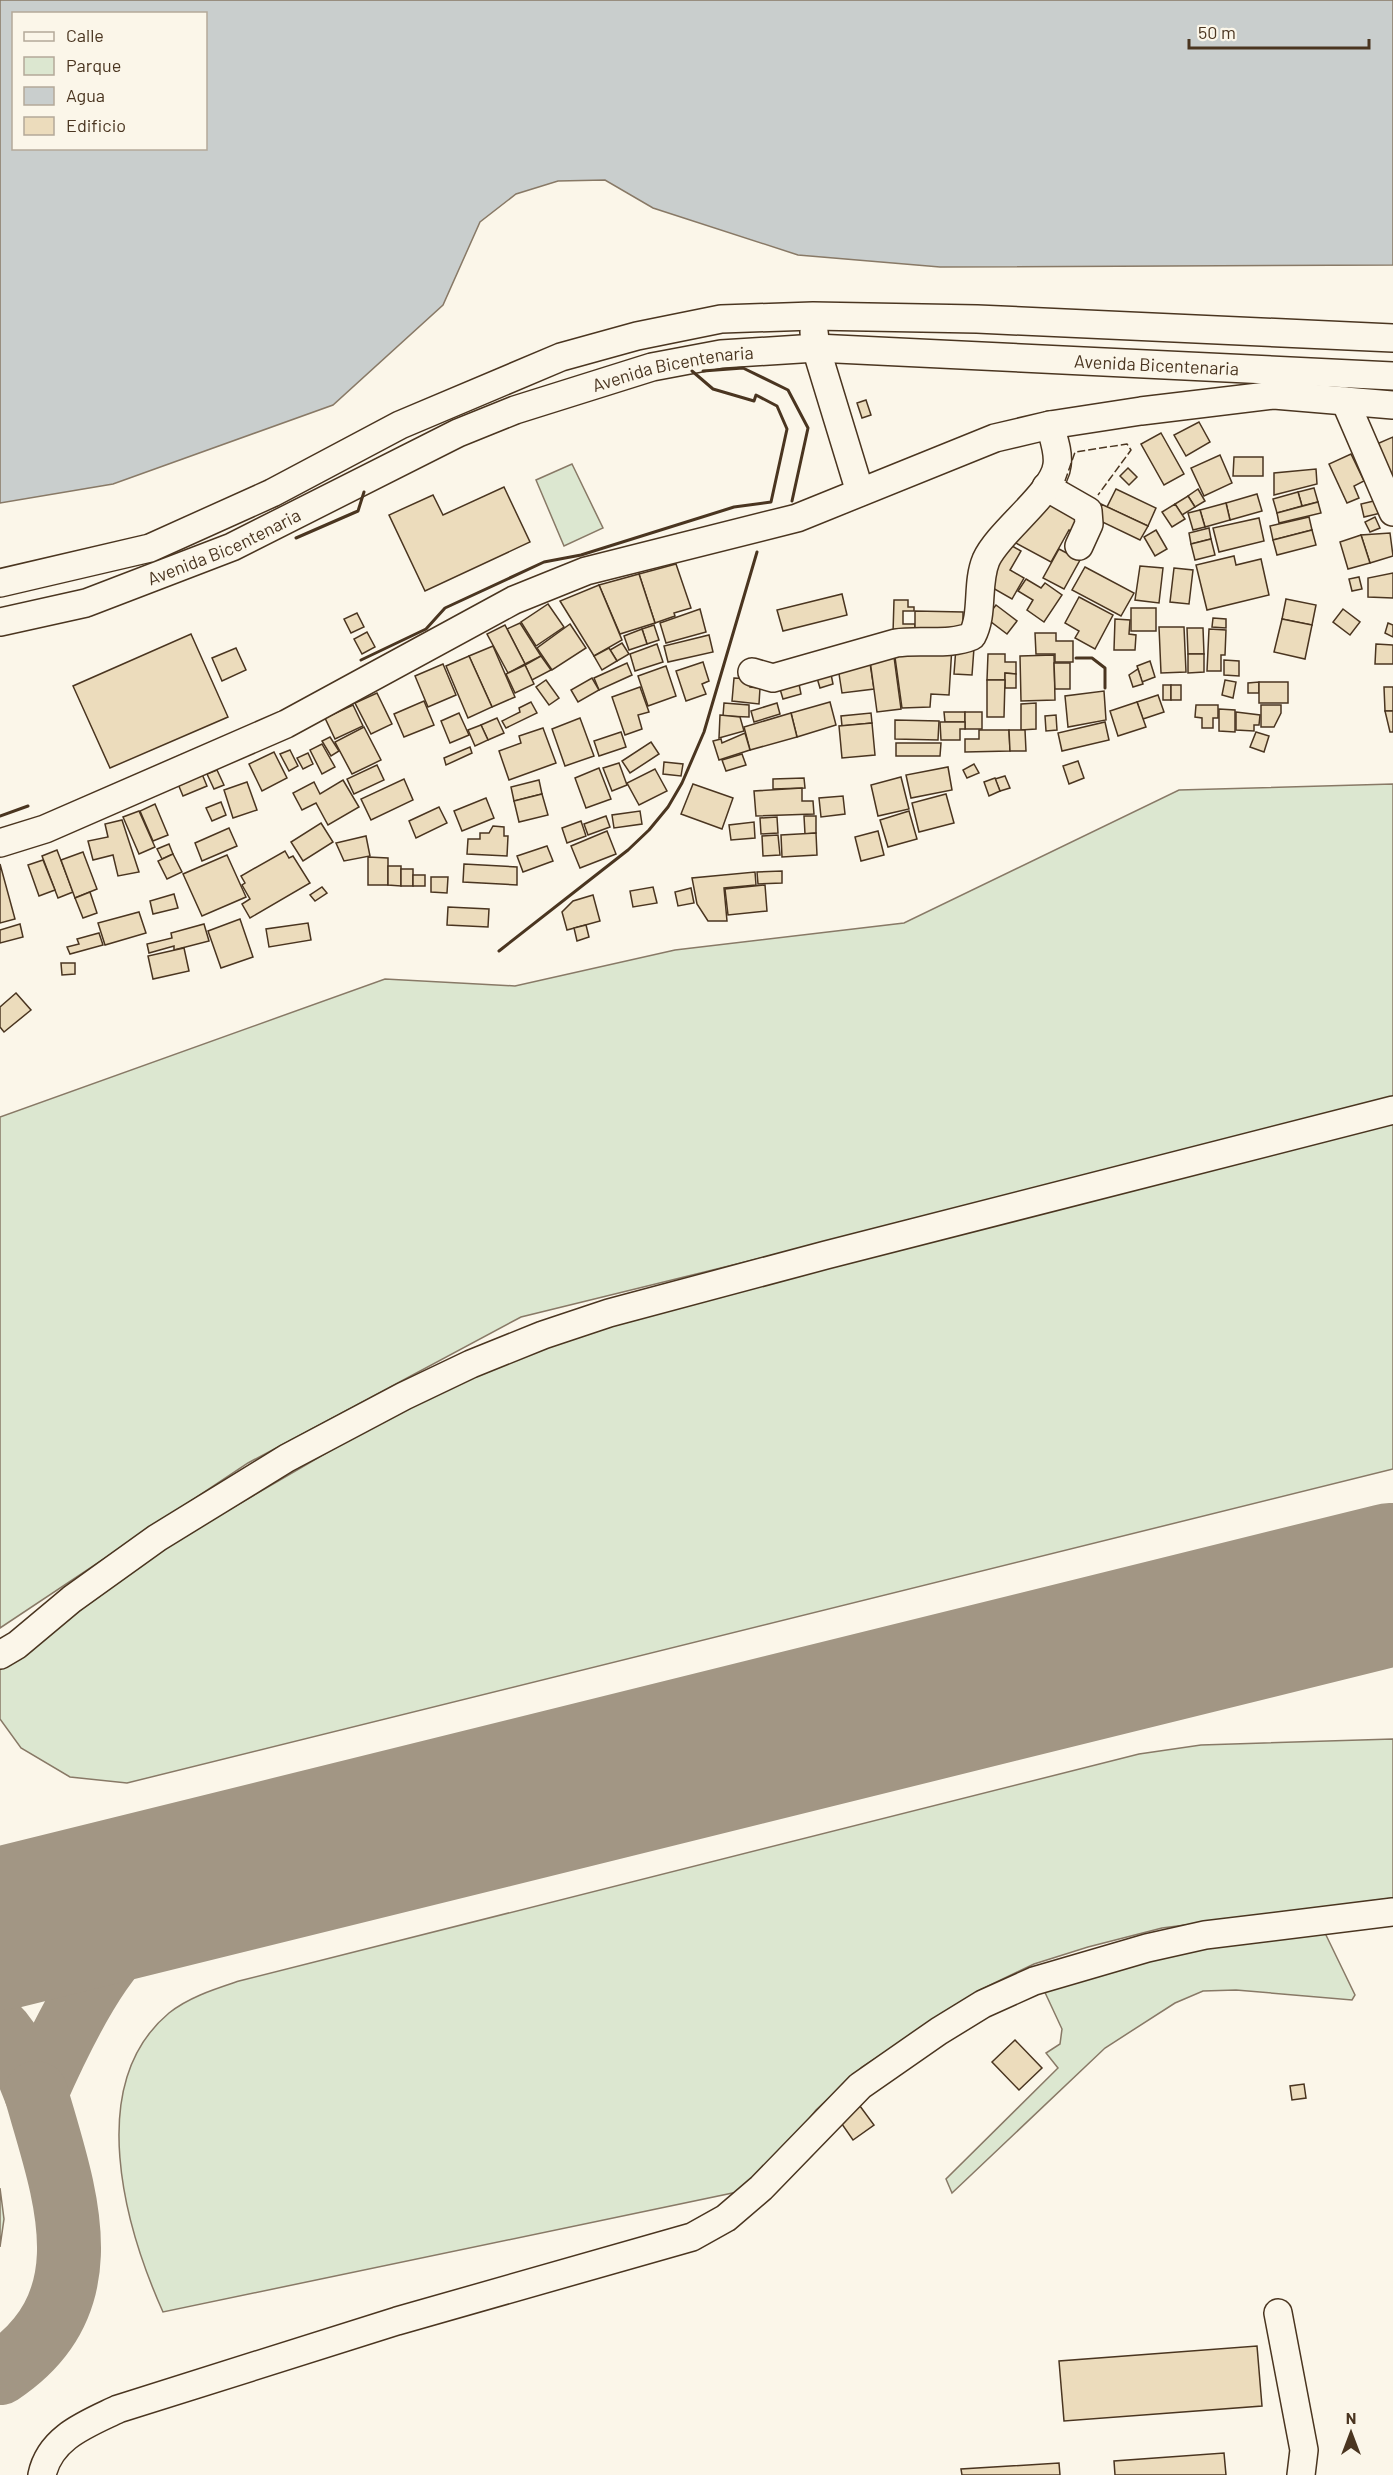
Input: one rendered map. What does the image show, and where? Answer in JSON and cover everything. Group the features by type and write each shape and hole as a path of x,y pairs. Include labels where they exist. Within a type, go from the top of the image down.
{"street":[{"name":"Avenida Bicentenaria","path":"0,583 150,548 272,493 400,425 561,357 637,336 721,319 813,316 977,319 1393,338"},
{"path":"813,316 816,348 860,492"},
{"name":"Avenida Bicentenaria","path":"0,622 86,603 232,547 458,433 515,410 652,368 721,354 816,348 1393,376"},
{"path":"0,843 45,829 286,724 525,596 586,571 797,518 995,438 1050,425 1274,394 1393,405"},
{"path":"1345,401 1393,512"},
{"path":"752,672 773,678 896,643 963,640 972,636 977,628 978,599 985,562 994,545 1046,487 1057,467 1050,425"},
{"path":"1046,487 1088,511 1089,525 1078,546"},
{"path":"0,1655 17,1645 72,1599 157,1538 287,1458 414,1392 543,1335 609,1313 826,1255 1393,1110"},
{"path":"42,2475 45,2460 55,2446 90,2422 118,2409 397,2321 692,2237 726,2218 761,2188 860,2086 939,2031 983,2004 1034,1981 1097,1961 1205,1935 1393,1912"},
{"path":"1278,2313 1304,2450 1301,2475"}],"green space":[{"path":"572,464 603,528 564,546 536,480"},
{"path":"1393,784 1393,1103 521,1317 248,1463 0,1628 0,1117 385,979 515,986 675,950 904,923 1179,790"},
{"path":"1393,1124 1393,1469 127,1783 70,1777 21,1748 0,1719 0,1670 167,1546 412,1403 542,1345 812,1269"},
{"path":"1393,1739 1393,1898 1162,1928 1034,1964 980,1990 862,2067 816,2110 786,2147 742,2191 163,2312 136,2239 126,2199 120,2157 120,2116 127,2078 143,2043 169,2013 194,1998 239,1981 1139,1754 1201,1745"},
{"path":"1325,1933 1355,1995 1352,2000 1236,1990 1203,1991 1175,2003 1105,2048 952,2193 946,2179 1058,2068 1046,2053 1060,2044 1062,2029 1042,1986 1180,1951"},
{"path":"0,2188 4,2219 0,2247"}],"water":[{"path":"0,0 1393,0 1393,265 940,267 798,255 653,208 605,180 558,181 516,194 480,222 443,305 333,405 113,484 0,503"}],"building":[{"path":"866,400 871,415 862,418 857,403"},
{"path":"1199,422 1210,442 1186,456 1174,435"},
{"path":"1161,433 1184,474 1164,485 1141,444"},
{"path":"1393,437 1393,478 1385,481 1370,447"},
{"path":"1351,454 1364,481 1354,486 1359,498 1347,503 1329,464"},
{"path":"1220,455 1232,483 1204,496 1191,468"},
{"path":"1234,457 1263,457 1263,476 1233,476"},
{"path":"1128,468 1137,477 1129,485 1120,476"},
{"path":"1316,469 1317,484 1274,495 1274,473"},
{"path":"504,487 530,542 425,591 389,515 433,495 443,515"},
{"path":"1314,488 1318,502 1302,506 1298,492"},
{"path":"1116,489 1156,508 1148,526 1107,507"},
{"path":"1198,489 1205,501 1195,507 1188,496"},
{"path":"1298,492 1302,506 1277,513 1273,499"},
{"path":"1257,494 1262,511 1230,520 1226,503"},
{"path":"1188,496 1195,507 1182,515 1175,504"},
{"path":"1043,500 1084,518 1076,533 1069,530 1051,562 1014,542"},
{"path":"1378,500 1381,513 1364,517 1361,504"},
{"path":"1318,502 1321,513 1279,523 1277,513"},
{"path":"1226,503 1230,520 1205,527 1200,510"},
{"path":"1101,504 1148,526 1140,540 1094,518"},
{"path":"1175,504 1185,519 1172,527 1162,512"},
{"path":"1200,510 1205,527 1193,530 1188,513"},
{"path":"1309,517 1312,530 1273,540 1270,526"},
{"path":"1375,517 1380,528 1370,532 1365,522"},
{"path":"1259,518 1264,541 1219,552 1213,528"},
{"path":"1209,528 1211,539 1191,544 1189,533"},
{"path":"1156,530 1167,549 1155,556 1144,537"},
{"path":"1312,530 1316,545 1277,555 1273,540"},
{"path":"1390,533 1393,556 1370,563 1361,535"},
{"path":"1361,535 1370,563 1348,569 1340,542"},
{"path":"1211,539 1215,555 1195,560 1191,544"},
{"path":"1007,543 1021,551 1010,570 1024,578 1012,599 984,583"},
{"path":"1059,549 1080,560 1064,589 1043,578"},
{"path":"1234,556 1236,565 1261,559 1269,595 1207,610 1196,565"},
{"path":"676,564 691,608 674,613 675,616 655,623 639,574"},
{"path":"1140,566 1163,568 1159,603 1135,600"},
{"path":"1085,567 1134,593 1121,616 1072,590"},
{"path":"1174,568 1193,570 1189,604 1170,602"},
{"path":"1393,573 1393,598 1368,597 1368,578"},
{"path":"639,574 655,623 620,634 599,585"},
{"path":"1359,577 1362,589 1352,591 1349,579"},
{"path":"1026,579 1041,588 1045,583 1062,595 1044,622 1027,610 1033,600 1018,591"},
{"path":"599,585 622,640 594,656 560,601"},
{"path":"842,594 847,615 783,631 777,610"},
{"path":"1079,597 1113,615 1095,649 1075,638 1079,631 1065,623"},
{"path":"1286,599 1316,605 1312,625 1282,619"},
{"path":"894,600 908,600 908,607 914,607 914,611 903,611 903,624 915,624 915,633 893,633"},
{"path":"548,604 564,627 536,646 521,622"},
{"path":"996,605 1017,621 1007,634 986,618"},
{"path":"1131,608 1156,608 1156,631 1131,631"},
{"path":"700,609 706,632 666,643 660,623"},
{"path":"1343,609 1360,622 1350,635 1333,622"},
{"path":"915,611 963,612 963,634 915,633"},
{"path":"357,613 364,627 351,633 344,619"},
{"path":"1213,618 1226,619 1226,628 1212,627"},
{"path":"1115,619 1130,620 1129,634 1136,635 1135,650 1114,650"},
{"path":"1282,619 1312,625 1305,659 1274,652"},
{"path":"520,623 541,656 525,664 507,629"},
{"path":"1388,623 1393,625 1393,637 1385,633"},
{"path":"570,624 586,648 552,670 537,648"},
{"path":"505,625 525,664 508,673 487,634"},
{"path":"654,625 659,640 647,644 642,629"},
{"path":"1159,627 1184,627 1186,672 1161,673"},
{"path":"1187,628 1203,628 1204,654 1188,654"},
{"path":"642,629 647,644 629,650 624,636"},
{"path":"1209,629 1226,630 1225,655 1221,655 1221,671 1207,671"},
{"path":"367,632 375,647 362,654 354,639"},
{"path":"1035,633 1056,633 1056,641 1073,641 1073,662 1055,662 1055,654 1036,654"},
{"path":"191,634 228,717 110,768 73,686"},
{"path":"709,635 713,652 668,662 664,646"},
{"path":"622,643 629,654 617,661 610,650"},
{"path":"657,644 663,662 635,671 630,654"},
{"path":"1376,644 1393,645 1393,664 1375,664"},
{"path":"493,646 515,697 492,707 469,656"},
{"path":"952,646 949,695 931,694 930,707 902,708 894,650"},
{"path":"956,647 974,648 972,675 954,674"},
{"path":"236,648 246,670 222,681 212,658"},
{"path":"609,648 617,661 602,670 594,656"},
{"path":"988,654 1005,654 1005,662 1016,662 1016,674 1005,673 1005,680 987,680"},
{"path":"1188,654 1204,654 1204,672 1188,673"},
{"path":"1054,655 1055,700 1021,701 1020,656"},
{"path":"469,656 492,707 468,718 446,666"},
{"path":"541,656 551,670 532,680 525,665"},
{"path":"869,657 874,689 842,693 837,661"},
{"path":"894,657 901,709 877,712 870,660"},
{"path":"1224,660 1239,661 1239,676 1224,675"},
{"path":"1150,661 1155,677 1142,682 1137,666"},
{"path":"703,662 709,681 702,684 706,694 686,701 676,671"},
{"path":"627,663 632,675 599,690 594,678"},
{"path":"1054,663 1070,663 1070,689 1055,689"},
{"path":"443,664 456,695 428,707 415,676"},
{"path":"525,665 534,684 515,693 506,674"},
{"path":"666,666 676,696 648,706 638,676"},
{"path":"1138,669 1143,684 1133,687 1129,675"},
{"path":"1005,673 1016,674 1016,688 1005,688"},
{"path":"831,674 833,684 820,688 817,678"},
{"path":"592,678 599,690 578,702 571,690"},
{"path":"734,678 751,679 750,687 760,688 759,704 732,701"},
{"path":"546,680 559,698 549,705 536,687"},
{"path":"987,680 1005,680 1004,717 987,717"},
{"path":"1225,680 1236,682 1233,698 1222,695"},
{"path":"1259,682 1259,693 1248,693 1248,683"},
{"path":"1259,682 1288,682 1288,703 1259,703"},
{"path":"799,684 801,694 783,699 780,689"},
{"path":"1163,685 1171,685 1171,700 1163,700"},
{"path":"1171,685 1181,685 1181,700 1171,700"},
{"path":"640,687 649,712 638,715 642,729 625,735 612,697"},
{"path":"1384,687 1393,687 1393,711 1385,711"},
{"path":"1104,691 1106,720 1068,727 1065,696"},
{"path":"377,693 392,724 371,734 355,703"},
{"path":"1158,695 1164,712 1143,719 1137,702"},
{"path":"424,701 434,725 404,737 394,714"},
{"path":"531,702 537,713 506,728 502,721 520,712 519,708"},
{"path":"830,702 836,725 797,737 791,713"},
{"path":"1137,702 1146,727 1118,736 1110,711"},
{"path":"724,703 749,705 749,717 723,716"},
{"path":"777,703 780,714 754,722 751,711"},
{"path":"1036,703 1036,729 1021,730 1021,704"},
{"path":"353,705 363,726 335,739 325,718"},
{"path":"1196,705 1218,705 1218,718 1213,718 1213,728 1202,728 1202,718 1195,717"},
{"path":"1261,705 1281,705 1281,713 1274,727 1261,727"},
{"path":"1219,709 1235,710 1235,732 1219,731"},
{"path":"1385,711 1393,711 1393,732 1390,732"},
{"path":"944,712 965,712 965,722 945,722"},
{"path":"965,712 982,712 982,729 965,729"},
{"path":"1236,712 1260,715 1259,725 1254,725 1254,731 1236,730"},
{"path":"459,713 469,735 450,743 441,721"},
{"path":"791,713 797,737 750,750 744,727"},
{"path":"871,713 872,723 842,726 841,716"},
{"path":"720,715 740,717 744,731 719,738"},
{"path":"1056,715 1057,730 1046,731 1045,716"},
{"path":"497,718 504,733 488,740 481,725"},
{"path":"580,718 594,756 565,766 552,729"},
{"path":"895,720 939,721 938,740 895,739"},
{"path":"940,722 965,722 965,729 960,729 960,740 941,740"},
{"path":"1105,722 1109,740 1062,751 1058,733"},
{"path":"872,723 875,755 842,758 839,726"},
{"path":"481,725 488,740 475,746 468,730"},
{"path":"364,727 381,760 352,774 335,742"},
{"path":"543,728 556,763 509,780 499,751 521,743 519,736"},
{"path":"979,730 1009,730 1010,751 965,752 965,739 979,739"},
{"path":"1009,730 1025,730 1026,751 1010,751"},
{"path":"621,732 626,747 599,756 594,741"},
{"path":"1256,732 1269,736 1264,752 1250,747"},
{"path":"745,733 750,750 719,760 713,741 721,739 722,743"},
{"path":"330,737 339,751 331,756 322,741"},
{"path":"651,742 659,754 630,773 622,761"},
{"path":"896,743 941,743 940,756 896,756"},
{"path":"322,744 335,767 322,774 310,750"},
{"path":"470,747 472,753 446,765 444,758"},
{"path":"290,750 298,766 289,771 280,754"},
{"path":"274,752 287,778 262,791 249,764"},
{"path":"308,753 313,764 303,769 297,758"},
{"path":"742,754 746,765 726,771 722,760"},
{"path":"1078,761 1084,778 1069,784 1063,766"},
{"path":"664,762 683,764 681,776 663,774"},
{"path":"619,763 627,785 612,791 603,768"},
{"path":"974,764 979,773 967,778 963,770"},
{"path":"377,765 384,780 354,794 347,779"},
{"path":"948,767 952,790 911,798 906,775"},
{"path":"599,768 611,799 586,808 575,778"},
{"path":"655,769 667,791 639,805 627,783"},
{"path":"217,770 224,785 214,789 207,774"},
{"path":"202,774 207,786 183,796 178,784"},
{"path":"1005,776 1010,788 1000,791 995,779"},
{"path":"901,777 909,809 878,816 871,785"},
{"path":"804,778 805,788 773,789 773,779"},
{"path":"995,778 1000,791 989,796 984,782"},
{"path":"404,779 413,800 371,820 361,799"},
{"path":"343,780 359,807 328,825 316,803 302,810 293,793 314,782 320,794"},
{"path":"539,780 542,794 514,801 511,787"},
{"path":"247,782 257,810 233,818 224,790"},
{"path":"693,784 733,798 722,829 681,814"},
{"path":"802,788 802,801 813,801 814,814 756,816 754,791"},
{"path":"542,794 548,815 519,822 514,801"},
{"path":"946,794 954,823 919,832 912,803"},
{"path":"843,796 845,814 821,817 819,798"},
{"path":"486,798 494,818 462,831 454,811"},
{"path":"221,802 226,815 212,821 206,808"},
{"path":"155,804 168,835 153,841 140,811"},
{"path":"439,807 447,823 416,838 409,821"},
{"path":"139,811 155,847 139,854 123,817"},
{"path":"640,811 642,824 614,828 612,815"},
{"path":"909,811 917,839 888,847 880,820"},
{"path":"606,816 610,827 588,835 584,824"},
{"path":"804,816 816,816 816,833 805,834"},
{"path":"777,817 778,833 761,834 760,818"},
{"path":"122,820 139,872 118,876 113,855 93,860 88,841 108,837 105,824"},
{"path":"581,821 586,836 567,843 562,828"},
{"path":"754,822 755,838 731,840 729,825"},
{"path":"321,823 333,842 303,861 291,842"},
{"path":"493,826 504,827 504,836 508,836 507,856 467,854 468,839 480,839 480,833 489,833"},
{"path":"229,828 237,846 202,861 195,843"},
{"path":"607,831 616,854 580,868 571,846"},
{"path":"878,831 884,855 861,861 855,837"},
{"path":"816,833 817,855 782,857 781,835"},
{"path":"778,835 780,855 763,856 762,836"},
{"path":"366,836 370,856 344,861 336,843"},
{"path":"169,844 173,854 162,859 157,849"},
{"path":"547,846 553,861 523,872 517,856"},
{"path":"57,850 73,892 58,898 42,856"},
{"path":"285,851 289,858 293,856 310,883 250,918 242,904 250,899 242,885 245,883 241,876"},
{"path":"83,852 97,889 75,898 61,860"},
{"path":"173,854 182,872 167,879 158,861"},
{"path":"227,855 246,897 202,916 183,874"},
{"path":"368,857 388,858 388,885 368,885"},
{"path":"43,860 55,890 39,896 28,865"},
{"path":"0,864 15,919 0,923"},
{"path":"464,864 517,867 517,885 463,882"},
{"path":"388,866 401,866 401,886 388,885"},
{"path":"401,869 413,869 413,886 401,886"},
{"path":"782,871 782,883 758,884 757,872"},
{"path":"755,872 756,885 724,888 727,921 708,921 697,904 692,878"},
{"path":"413,875 425,875 425,886 413,886"},
{"path":"431,877 448,877 447,893 431,892"},
{"path":"765,885 767,911 728,915 725,889"},
{"path":"322,887 327,893 315,901 310,895"},
{"path":"653,887 657,903 633,907 630,891"},
{"path":"691,888 694,903 678,906 675,892"},
{"path":"90,892 97,913 83,918 75,898"},
{"path":"174,894 178,908 153,914 150,901"},
{"path":"593,895 600,921 567,930 562,912 573,901"},
{"path":"448,907 489,909 488,927 447,925"},
{"path":"139,912 146,933 105,945 98,923"},
{"path":"240,919 253,957 221,968 208,931"},
{"path":"308,923 311,940 269,947 266,929"},
{"path":"20,924 23,937 0,943 0,930"},
{"path":"204,924 209,941 174,950 174,946 149,953 147,944 172,938 171,933"},
{"path":"586,925 589,937 577,941 574,928"},
{"path":"99,933 103,945 70,954 67,947 79,944 77,939"},
{"path":"184,948 189,971 153,979 148,956"},
{"path":"61,963 75,963 75,974 62,975"},
{"path":"16,993 31,1010 4,1032 0,1027 0,1007"},
{"path":"1015,2040 1042,2068 1019,2090 992,2062"},
{"path":"1304,2084 1306,2098 1292,2100 1290,2086"},
{"path":"857,2102 874,2125 853,2140 837,2117"},
{"path":"1257,2346 1262,2406 1064,2421 1059,2361"},
{"path":"1224,2453 1226,2475 1115,2475 1114,2461"},
{"path":"1059,2463 1060,2475 962,2475 961,2469"}],"taxiway":[{"path":"1309,1605 1393,1600"},
{"path":"0,2031 24,2063 36,2093 81,2001 120,1945 143,1920 169,1898 198,1880"},
{"path":"0,2373 33,2345 55,2314 66,2280 69,2244 66,2207 58,2169 36,2093"}],"runway":[{"path":"0,1929 1393,1584"}],"fence":[{"path":"1065,481 1075,452 1127,444 1131,450 1098,495"}],"wall":[{"path":"703,371 743,368 788,390 808,428 792,501"},
{"path":"361,660 426,629 445,608 544,562 581,555 734,507 771,502 787,429 777,406 756,395 754,401 713,389 692,371"},
{"path":"296,538 358,511 364,492"},
{"path":"499,951 628,850 668,807 682,783 704,732 757,552"},
{"path":"1076,658 1092,658 1105,668 1105,688"},
{"path":"0,816 28,806"}]}
